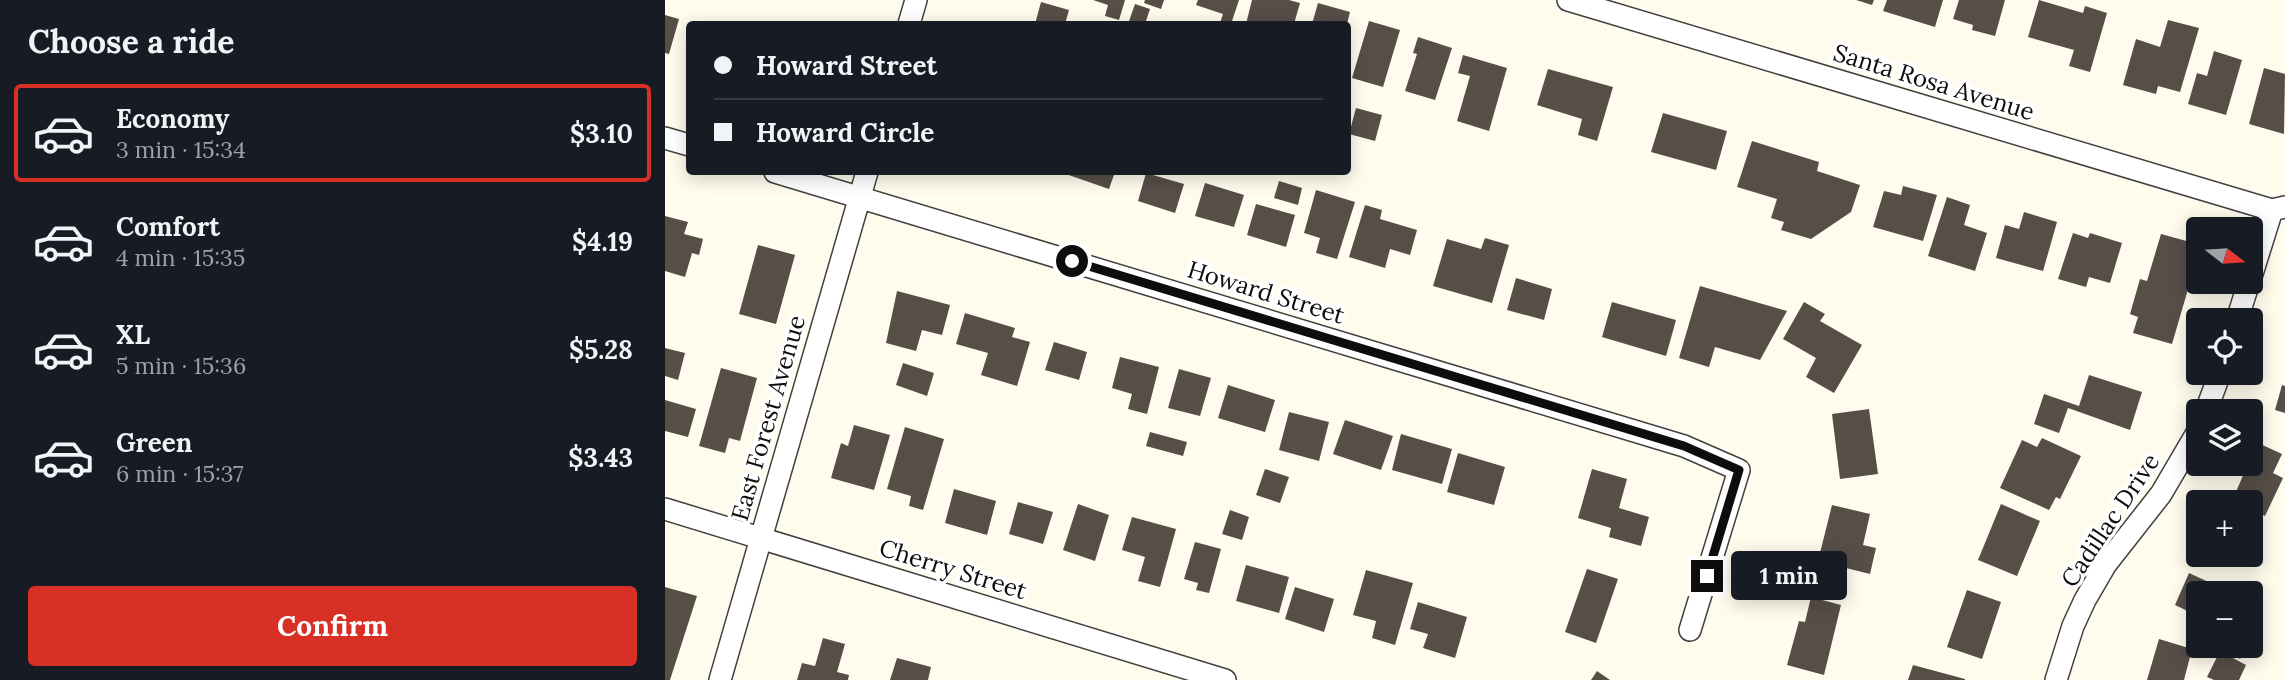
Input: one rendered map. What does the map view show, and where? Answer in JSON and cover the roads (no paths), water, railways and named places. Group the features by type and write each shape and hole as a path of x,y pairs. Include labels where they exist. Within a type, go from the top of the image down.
{"street":[{"path":"910,21 916,0"},
{"name":"Santa Rosa Avenue","path":"1567,0 2278,209"},
{"path":"665,138 686,144"},
{"name":"Howard Street","path":"785,175 1684,446 1739,470 1691,630"},
{"name":"East Forest Avenue","path":"720,680 866,175"},
{"path":"2263,246 2278,209"},
{"name":"Cadillac Drive","path":"2056,680 2073,626 2092,588 2117,549 2161,494 2186,451"},
{"name":"Cherry Street","path":"665,509 1225,680"}]}
